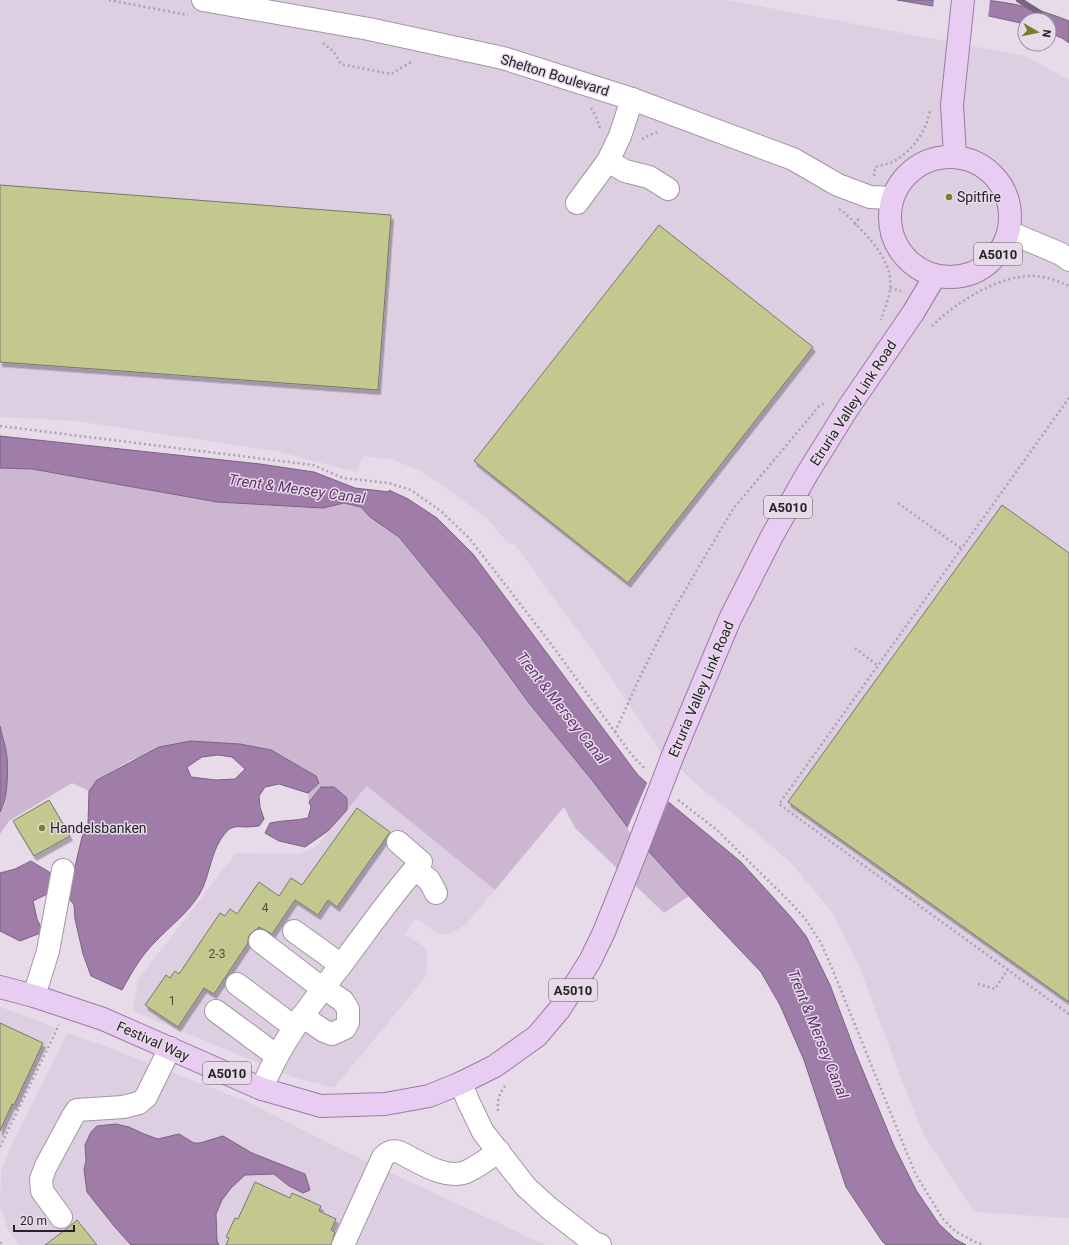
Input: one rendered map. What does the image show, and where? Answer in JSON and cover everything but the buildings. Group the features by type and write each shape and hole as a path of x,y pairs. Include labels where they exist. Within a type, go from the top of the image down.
{"main road":[{"path":"955,156 952,105 963,0"},
{"name":"A5010","path":"955,156 972,160 987,169 1000,181 1008,197 1011,214 1009,232 1002,250 989,264 973,274 954,278 935,276 917,268 902,255 893,237 889,218 892,198 902,180 916,166 935,158 955,156"},
{"name":"Etruria Valley Link Road","path":"461,1083 495,1066 537,1036 559,1010 590,961 604,932 673,754 730,619 772,536 807,474 848,408 913,313 935,276"},
{"name":"Festival Way","path":"0,987 68,1006 103,1019 262,1089 321,1106 385,1104 429,1096 461,1083"}],"street":[{"name":"Shelton Boulevard","path":"203,0 369,29 503,58 632,99 792,159 838,185 870,197 892,198"},
{"path":"577,203 608,161 620,136 632,99"},
{"path":"608,161 625,171 649,177 668,189"},
{"path":"1009,232 1061,254 1069,260"},
{"path":"262,1089 276,1056 298,1022 399,887 421,862 398,842"},
{"path":"415,869 429,880 436,893"},
{"path":"34,996 48,951 62,870"},
{"path":"294,931 341,965"},
{"path":"237,984 298,1022 332,1034 345,1028 348,1022 348,1009 342,1001 260,941"},
{"path":"216,1010 276,1056"},
{"path":"61,1217 42,1191 41,1179 46,1166 73,1116 77,1110 123,1107 139,1103 146,1097 170,1048"},
{"path":"461,1083 468,1101 484,1132 526,1188 594,1243 600,1245"},
{"path":"343,1245 383,1157 387,1152 395,1151 442,1173 455,1175 467,1172 499,1152"}],"path":[{"path":"341,64 391,74 412,60 419,60"},
{"path":"590,107 598,119 600,130"},
{"path":"875,167 895,161 908,152 918,140 925,126 930,108"},
{"path":"855,224 879,251 887,265 890,277 890,288"},
{"path":"929,328 944,313 972,296 992,285 1011,279 1033,276 1054,279 1069,286"},
{"path":"1069,398 779,804 1069,1014"},
{"path":"615,732 674,608 733,509 820,405 827,402"},
{"path":"0,426 313,465 343,478 389,483 411,490 442,512 470,539 551,644 630,754 649,774"},
{"path":"898,503 962,549"},
{"path":"855,648 878,666"},
{"path":"676,799 717,830 792,904 806,920 824,949 915,1173 943,1219 955,1231 974,1242 984,1245"},
{"path":"978,984 995,989 1008,970"},
{"path":"0,1147 68,1006"},
{"path":"499,1118 497,1105 500,1093 505,1085"}],"shaded area":[{"path":"0,0 726,0 1026,56 1069,80 1069,1218 974,1212 924,1135 861,971 832,912 791,863 703,790 659,749 595,654 515,545 508,543 486,517 423,472 394,460 363,456 357,472 275,451 76,421 0,417"},
{"path":"0,468 31,469 217,502 323,508 343,503 361,506 370,517 399,537 480,636 529,703 592,780 632,833 689,896 664,913 575,828 564,807 495,890 367,786 347,810 347,798 321,787 309,802 308,793 319,783 316,776 271,750 240,744 191,741 131,760 97,780 89,791 72,783 9,821 0,834 0,812 4,806 7,780 7,756 0,726"},
{"path":"368,786 495,890 466,924 447,935 438,933 415,918 405,934 424,947 427,953 427,971 424,979 334,1088 292,1077 133,1011 138,980 236,853 299,854 317,846"},
{"path":"0,1007 55,1028 0,1146"},
{"path":"67,1033 102,1045 246,1101 342,1150 545,1245 20,1245 8,1230 0,1205 1,1172 13,1141"}],"water":[{"path":"897,0 983,0 1027,7 1044,12 1017,12 1017,22 980,14"},
{"path":"1057,16 1069,21 1069,43 1057,36"},
{"name":"Trent & Mersey Canal","path":"0,436 260,464 314,472 355,488 390,492 389,490 408,499 437,518 473,554 637,774 654,790 741,862 806,936 830,985 856,1054 894,1146 916,1190 939,1224 955,1239 966,1245 886,1245 882,1241 846,1187 804,1060 780,1005 761,972 632,833 592,780 529,703 480,636 399,537 370,517 361,507 344,503 323,508 217,502 32,469 0,468"},
{"path":"0,726 6,753 7,785 5,800 0,812"},
{"path":"191,741 240,744 271,750 316,776 319,783 308,793 279,784 265,787 259,796 260,807 264,819 259,826 234,827 227,831 221,838 199,895 184,914 145,953 122,990 91,976 83,954 75,919 74,905 68,897 82,837 88,824 89,791 97,780 159,747","holes":["218,755 232,757 245,769 235,779 216,780 191,777 187,767 202,757"]},
{"path":"321,787 334,787 347,798 347,810 328,831 305,847 279,841 265,833 270,823 308,818 311,807 309,802"},
{"path":"31,861 54,875 51,892 33,901 37,919 43,932 20,941 0,931 0,873 15,869"},
{"path":"116,1124 129,1127 158,1139 179,1134 194,1143 200,1143 223,1136 252,1153 305,1174 310,1190 303,1193 289,1186 274,1174 245,1175 231,1188 222,1200 216,1214 217,1241 219,1245 131,1245 87,1192 84,1169 86,1161 85,1145 91,1132 97,1126"}],"pier":[{"path":"934,0 990,0 988,18 933,8"},
{"path":"648,781 669,800 647,852 627,829"}],"waterway":[{"path":"1019,0 1038,12"}],"place":[{"name":"Spitfire","path":"949,197"},
{"name":"Handelsbanken","path":"42,828"}]}
